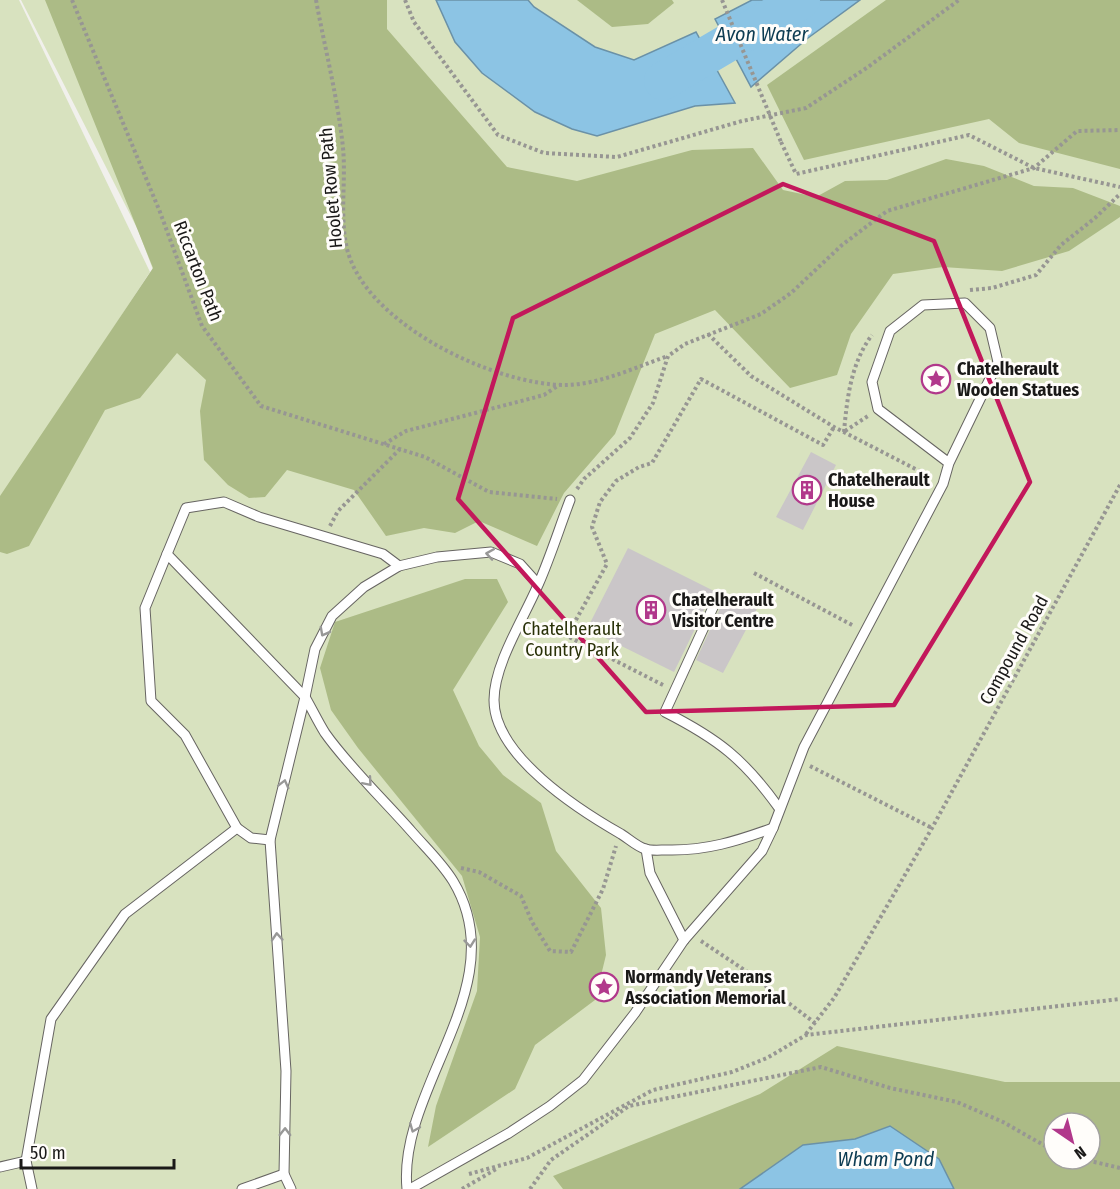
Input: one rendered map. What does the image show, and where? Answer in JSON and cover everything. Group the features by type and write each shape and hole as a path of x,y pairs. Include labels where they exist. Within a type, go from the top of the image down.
{"lane":[{"path":"167,554 306,697 326,733 453,881 467,916 471,954 461,1010 410,1138 405,1168 408,1189 509,1133 550,1106 583,1080 635,1013 684,940 762,851 804,747 943,484 949,462 998,362 990,328 965,303 923,305 890,331 872,382 878,409 949,462"},
{"path":"570,500 538,584 497,677 494,702 501,723 512,744 533,771 557,792 646,849 692,850 729,845 773,828"},
{"path":"270,840 251,838 237,828 184,735 151,701 145,608 186,508 224,502 259,518 383,554 399,566"},
{"path":"291,1189 284,1174 286,1071 270,840 306,697 315,648 332,616 364,587 399,566 437,557 490,552 520,564 538,584"},
{"path":"715,603 665,712 708,734 754,773 779,808"},
{"path":"32,1189 26,1161 51,1019 125,915 237,828"},
{"path":"646,849 650,873 684,940"},
{"path":"0,1167 26,1161"},
{"path":"242,1189 284,1174"}],"path":[{"name":"Riccarton Path","path":"72,0 160,212 202,326 261,406 425,457 489,492 570,500"},
{"name":"Hoolet Row Path","path":"316,0 343,147 346,245 364,285 395,319 435,344 496,373 532,383 560,384 605,378 668,356 685,344 761,314 783,299 842,245 887,211 1034,168"},
{"path":"405,0 414,22 498,135 544,153 617,157 742,121 807,108 868,67 959,0"},
{"path":"722,0 796,174 969,135 1034,168 1120,187"},
{"path":"1034,168 1077,132 1120,130"},
{"path":"708,334 751,376 834,427 943,484"},
{"path":"570,500 584,479 630,438 653,403 668,356"},
{"path":"674,691 567,636 607,564 592,527 600,502 616,481 639,467 652,463 701,379 823,445 834,427"},
{"path":"384,444 406,431 544,396 560,384"},
{"path":"844,432 878,409"},
{"path":"325,537 338,511 400,449"},
{"name":"Compound Road","path":"806,1035 834,998 932,828 1120,485"},
{"path":"754,573 866,633"},
{"path":"822,771 932,828"},
{"path":"440,864 479,872 521,896 532,922 550,951 571,952 603,889 620,834"},
{"path":"695,938 746,970 814,1023"},
{"path":"462,1189 503,1164 526,1158 653,1090 732,1072 768,1058 806,1035 1120,999"},
{"path":"530,1189 551,1161 629,1106 821,1067 890,1088 957,1102 1003,1122 1042,1144"},
{"path":"1102,1164 1120,1168"}],"highlighted area":[{"path":"783,184 934,241 1030,482 894,705 646,712 458,499 513,318"}],"green space":[{"path":"0,0 19,0 150,272 0,500"},
{"name":"Chatelherault Country Park","path":"21,0 1120,0 1120,1189 0,1189 0,517 155,275 138,230"},
{"path":"45,0 387,0 387,29 507,167 577,181 692,150 753,148 783,190 816,197 845,181 887,180 946,159 984,166 1034,186 1073,188 1120,206 1120,217 1069,251 1002,271 943,267 893,274 851,334 837,375 790,388 715,310 655,334 615,434 564,493 537,546 479,521 455,533 424,528 386,536 354,490 287,470 265,497 249,498 228,485 204,460 200,411 206,380 177,353 140,398 105,410 29,546 7,554 0,552 0,496 153,268"},
{"path":"577,0 672,0 674,3 648,24 612,27"},
{"path":"886,0 1120,0 1120,169 1019,143 989,119 804,160 767,85"},
{"path":"465,579 497,579 508,602 453,690 479,746 503,775 541,803 556,851 601,908 606,955 595,1000 535,1045 515,1089 428,1147 436,1106 477,991 480,937 462,876 358,748 331,710 320,668 335,622"},
{"path":"837,1046 1005,1082 1120,1082 1120,1189 954,1189 890,1126 855,1139 803,1145 740,1189 563,1189 553,1176 760,1094"}],"water":[{"path":"436,0 528,0 534,7 595,47 634,60 696,32 735,103 695,106 597,136 572,129 535,112 482,73 455,42"},
{"name":"Avon Water","path":"752,0 860,0 808,38 751,87 715,19"},
{"name":"Wham Pond","path":"890,1126 939,1159 954,1189 740,1189 803,1145 855,1139"}],"building":[{"name":"Chatelherault House","path":"811,452 836,465 803,530 776,517"},
{"name":"Chatelherault Visitor Centre","path":"628,548 730,599 731,596 757,609 723,673 696,660 721,606 717,597 709,600 674,672 587,629"}],"waterway":[{"name":"Avon Water","path":"663,81 801,0"}],"place":[{"name":"Chatelherault Wooden Statues","path":"936,379"},
{"name":"Chatelherault House","path":"807,490"},
{"name":"Chatelherault Visitor Centre","path":"651,610"},
{"name":"Normandy Veterans Association Memorial","path":"604,987"}]}
